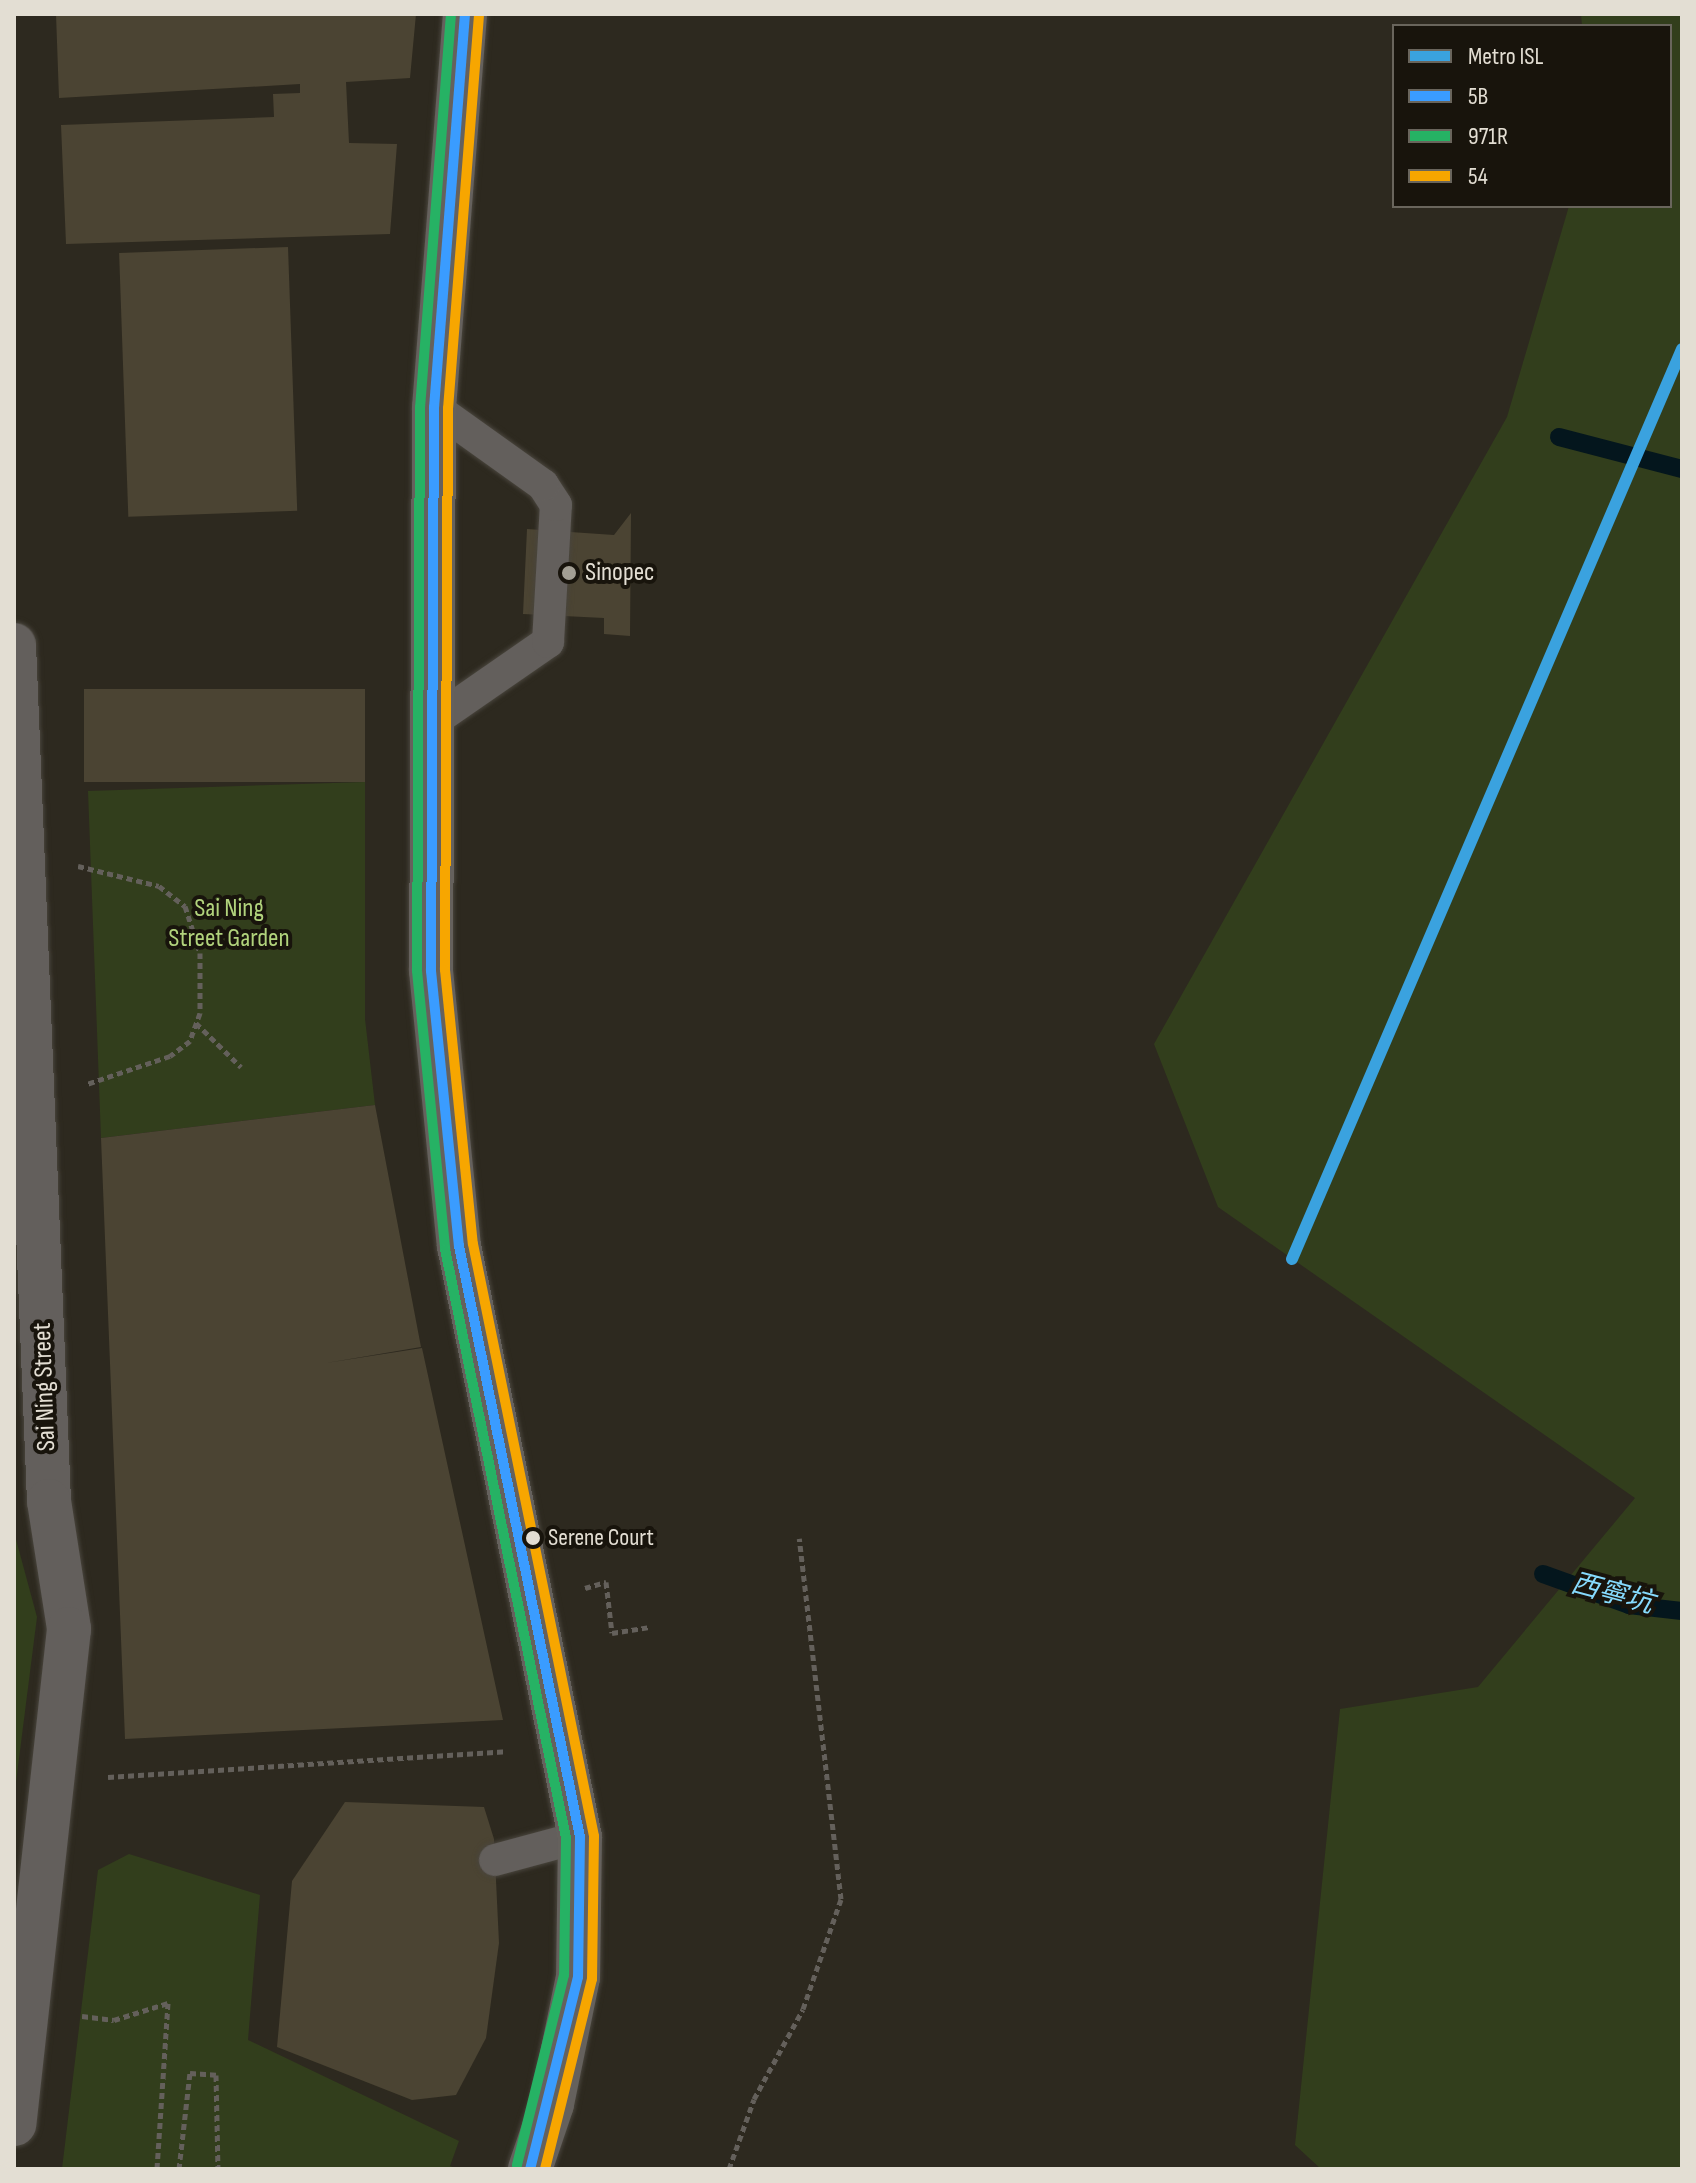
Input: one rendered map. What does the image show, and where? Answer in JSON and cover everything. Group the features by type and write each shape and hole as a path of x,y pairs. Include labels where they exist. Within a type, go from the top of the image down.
{"main road":[{"path":"465,14 434,407 428,725 431,971 449,1170 580,1837 578,1977 552,2104 530,2169"}],"street":[{"name":"Sai Ning Street","path":"14,645 49,1501 69,1629 14,2124"}],"lane":[{"path":"428,725 548,642 556,505 543,485 434,407"},
{"path":"495,1860 580,1837"}],"path":[{"path":"77,866 159,886 185,906 200,953 196,1023 190,1041 170,1056 87,1084"},
{"path":"196,1023 241,1067"},
{"path":"729,2169 754,2099 803,2009 841,1899 799,1538"},
{"path":"580,1589 606,1582 612,1633 651,1627"},
{"path":"128,1775 500,1751"},
{"path":"80,2016 114,2020 168,2003 157,2169"},
{"path":"179,2169 190,2073 216,2075 218,2169"}],"green space":[{"path":"1581,14 1682,14 1682,2169 1321,2169 1295,2145 1340,1709 1478,1687 1635,1498 1218,1207 1154,1044 1507,417 1568,208 1672,208 1672,24 1582,24"},
{"name":"Sai Ning Street Garden","path":"365,782 365,1019 375,1105 101,1138 88,791"},
{"path":"14,1532 37,1617 14,1798"},
{"path":"129,1854 260,1895 248,2040 459,2141 450,2166 458,2169 62,2169 98,1870"}],"building":[{"path":"56,14 416,14 410,78 346,82 349,143 397,144 390,234 66,244 61,125 274,117 273,94 300,93 300,84 59,98"},
{"path":"288,247 297,511 128,517 119,253"},
{"name":"Sinopec","path":"631,513 630,636 604,634 604,618 523,614 527,529 614,535"},
{"path":"84,689 365,689 365,782 84,782"},
{"path":"375,1105 421,1347 326,1363 422,1348 503,1720 125,1739 101,1138"},
{"path":"345,1802 484,1807 494,1839 499,1943 486,2038 456,2095 412,2100 277,2047 292,1881"}],"waterway":[{"path":"1559,437 1682,469"},
{"name":"西寧坑","path":"1543,1574 1629,1605 1682,1611"}],"metro line":[{"name":"ISL","path":"1292,1259 1682,349"}],"transit line":[{"name":"971R","path":"451,14 420,407 417,971 445,1249 566,1838 564,1975 517,2165"},
{"name":"5B","path":"465,14 434,407 431,971 459,1246 580,1837 578,1977 530,2169"},
{"name":"54","path":"479,15 448,408 445,970 473,1244 594,1836 592,1979 545,2169"}],"place":[{"name":"Sinopec","path":"569,573"},
{"name":"Serene Court","path":"533,1538"}]}
